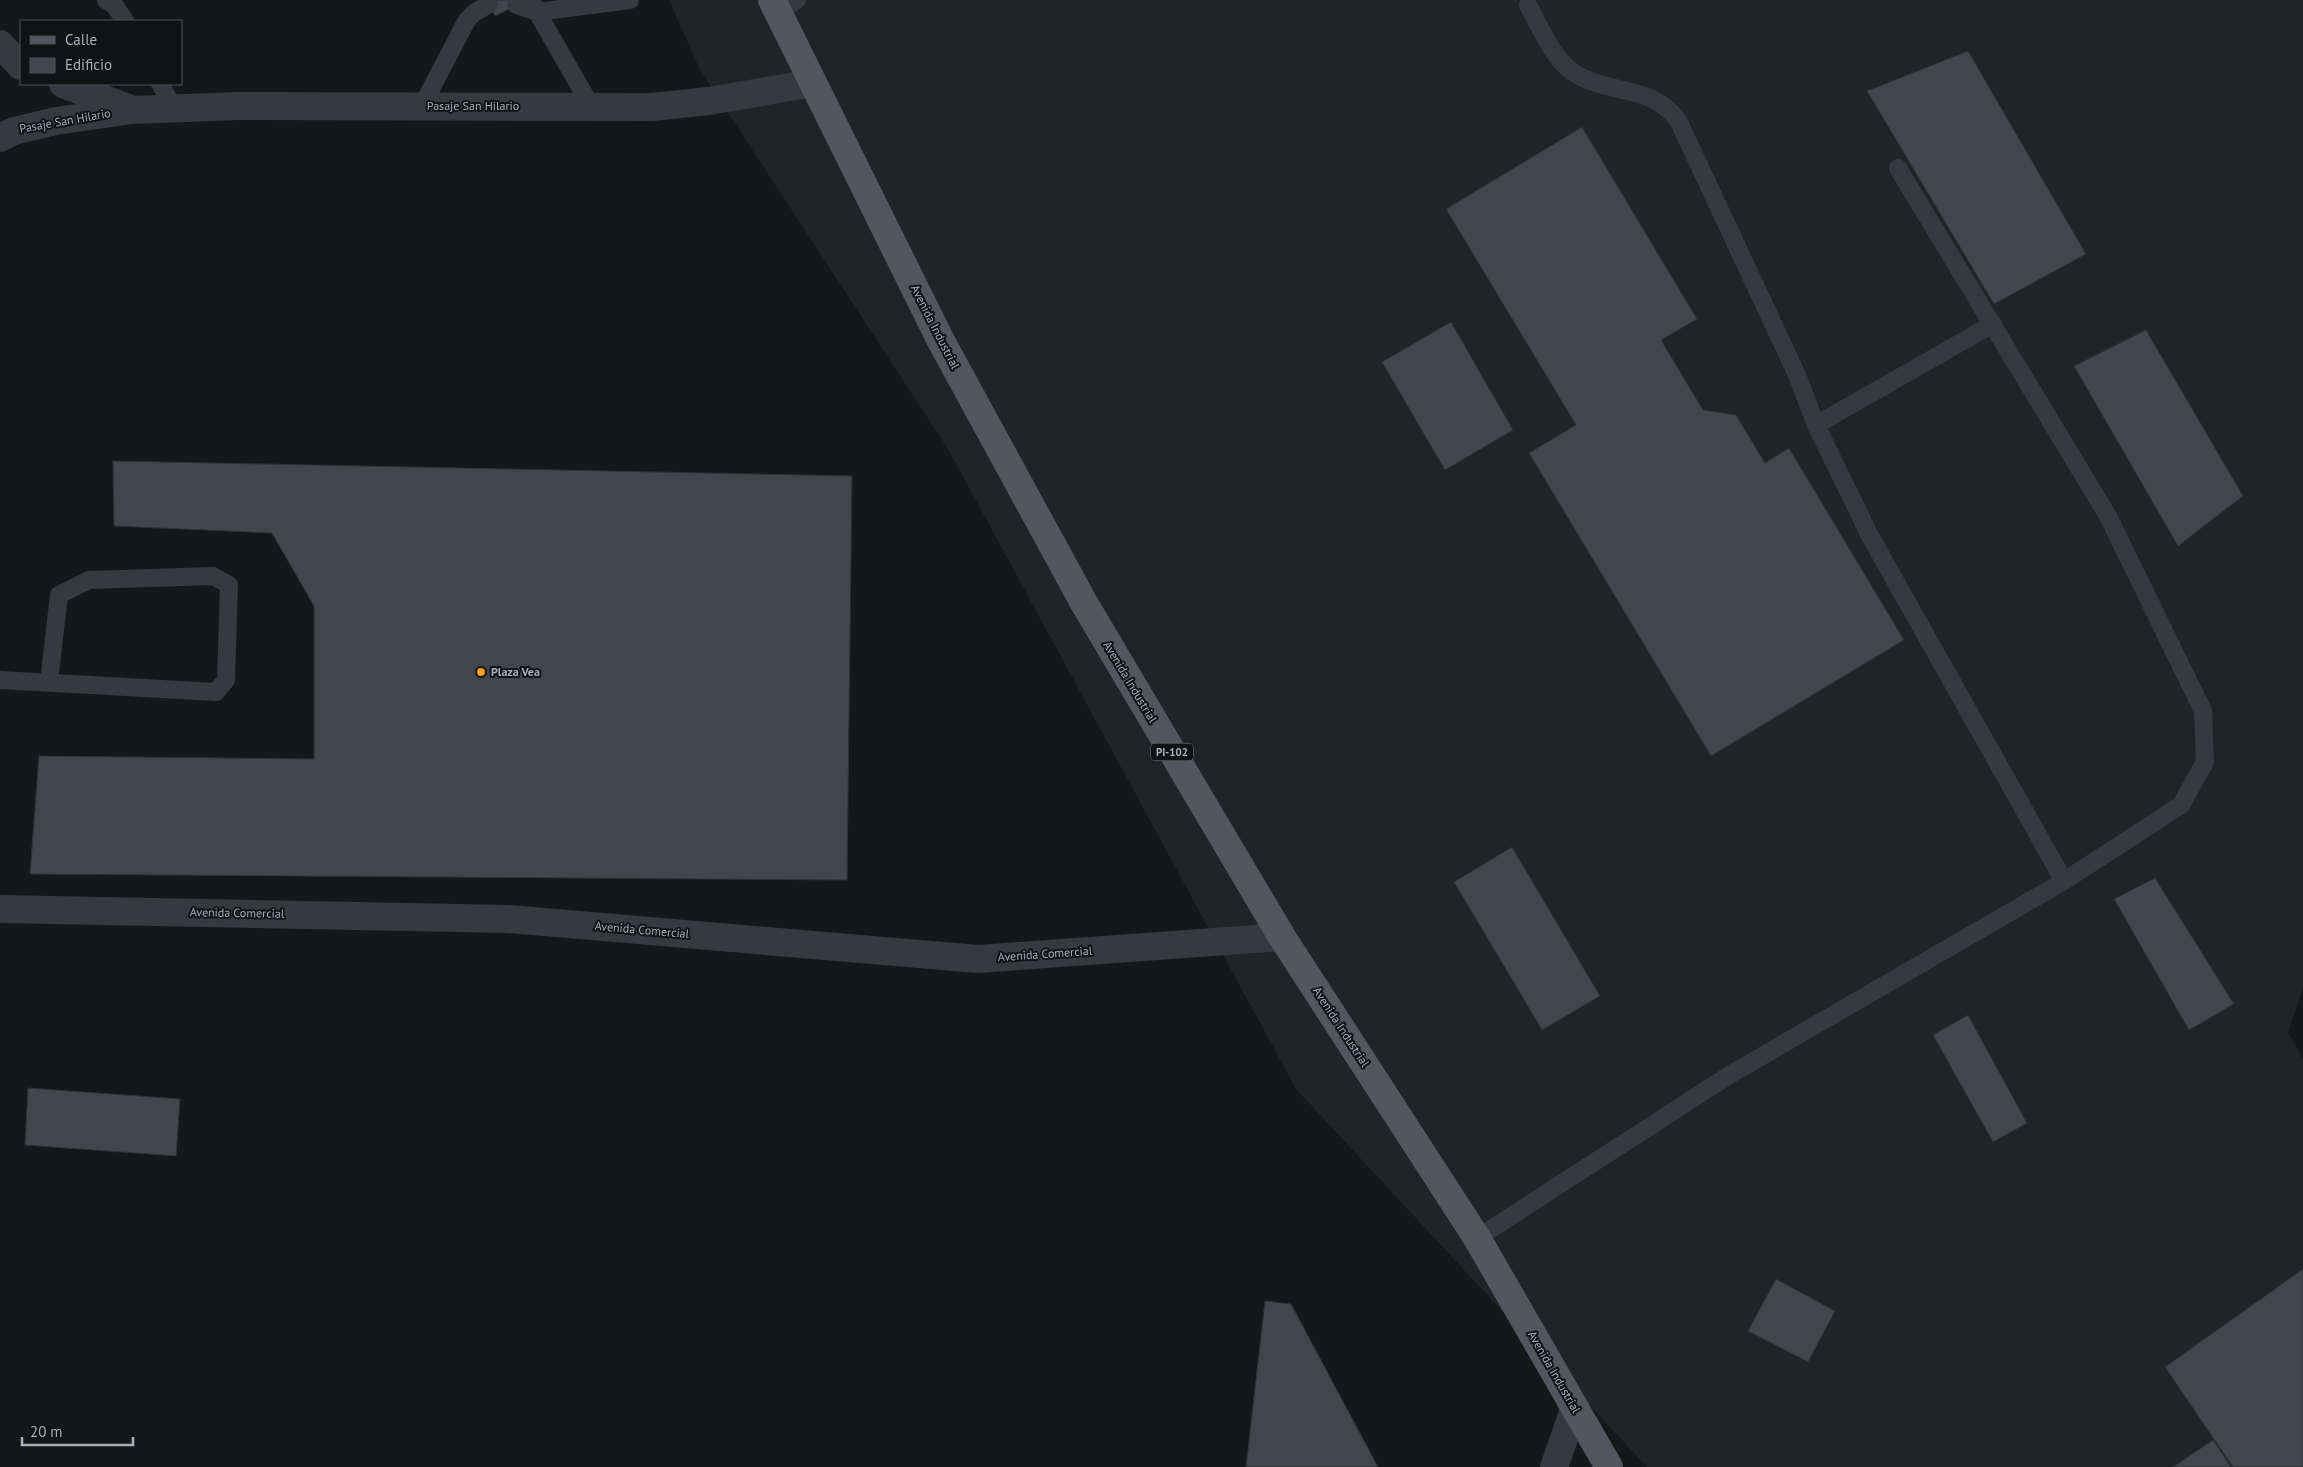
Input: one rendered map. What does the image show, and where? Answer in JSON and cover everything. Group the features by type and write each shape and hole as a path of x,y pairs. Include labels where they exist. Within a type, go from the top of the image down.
{"main road":[{"name":"Avenida Industrial","path":"782,4 813,83 941,341 1084,603 1282,937 1477,1238 1610,1467"}],"street":[{"path":"0,44 20,65"},
{"name":"Pasaje San Hilario","path":"0,138 14,131 56,121 132,110 422,106 652,107 709,101 813,83"},
{"name":"Pasaje San Hilario","path":"66,85 132,110"},
{"name":"Avenida Comercial","path":"0,908 509,919 978,959 1282,937"},
{"path":"1554,1467 1575,1407"}],"lane":[{"path":"106,0 114,6 124,20"},
{"path":"590,106 528,6 630,0"},
{"path":"422,106 467,20 474,13 489,4"},
{"path":"1528,5 1555,55 1578,75 1604,86 1633,91 1655,99 1668,107 1678,120 1797,375 1816,425 1870,536 2064,881"},
{"path":"161,85 174,108"},
{"path":"1477,1238 1731,1074 2064,881 2182,805 2205,762 2203,711 2109,518 1898,168"},
{"path":"1816,425 1993,324"},
{"path":"0,680 216,692 226,680 229,585 213,576 89,580 59,594 49,682"}],"shaded area":[{"path":"669,0 2303,0 2303,988 2288,1033 2303,1058 2303,1467 1647,1467 1296,1089 948,449 700,70"}],"building":[{"path":"487,0 527,0 495,16"},
{"path":"1968,51 2086,254 1994,304 1867,91"},
{"path":"1582,127 1697,319 1661,340 1703,410 1736,415 1765,463 1789,448 1904,640 1711,756 1529,453 1576,425 1446,209"},
{"path":"1451,322 1513,430 1445,470 1382,362"},
{"path":"2146,330 2243,496 2178,546 2074,366"},
{"path":"113,461 852,476 847,880 30,874 39,756 314,759 314,606 272,533 114,526"},
{"path":"1512,847 1600,996 1542,1030 1454,882"},
{"path":"2155,878 2234,1004 2189,1030 2114,899"},
{"path":"1968,1015 2027,1123 1993,1142 1933,1035"},
{"path":"28,1088 180,1099 176,1156 25,1145"},
{"path":"2303,1269 2303,1467 2233,1467 2165,1367"},
{"path":"1776,1279 1835,1311 1808,1362 1748,1331"},
{"path":"1265,1301 1291,1304 1378,1467 1246,1467"},
{"path":"2213,1440 2231,1467 2173,1467"}],"place":[{"name":"Plaza Vea","path":"481,672"}]}
